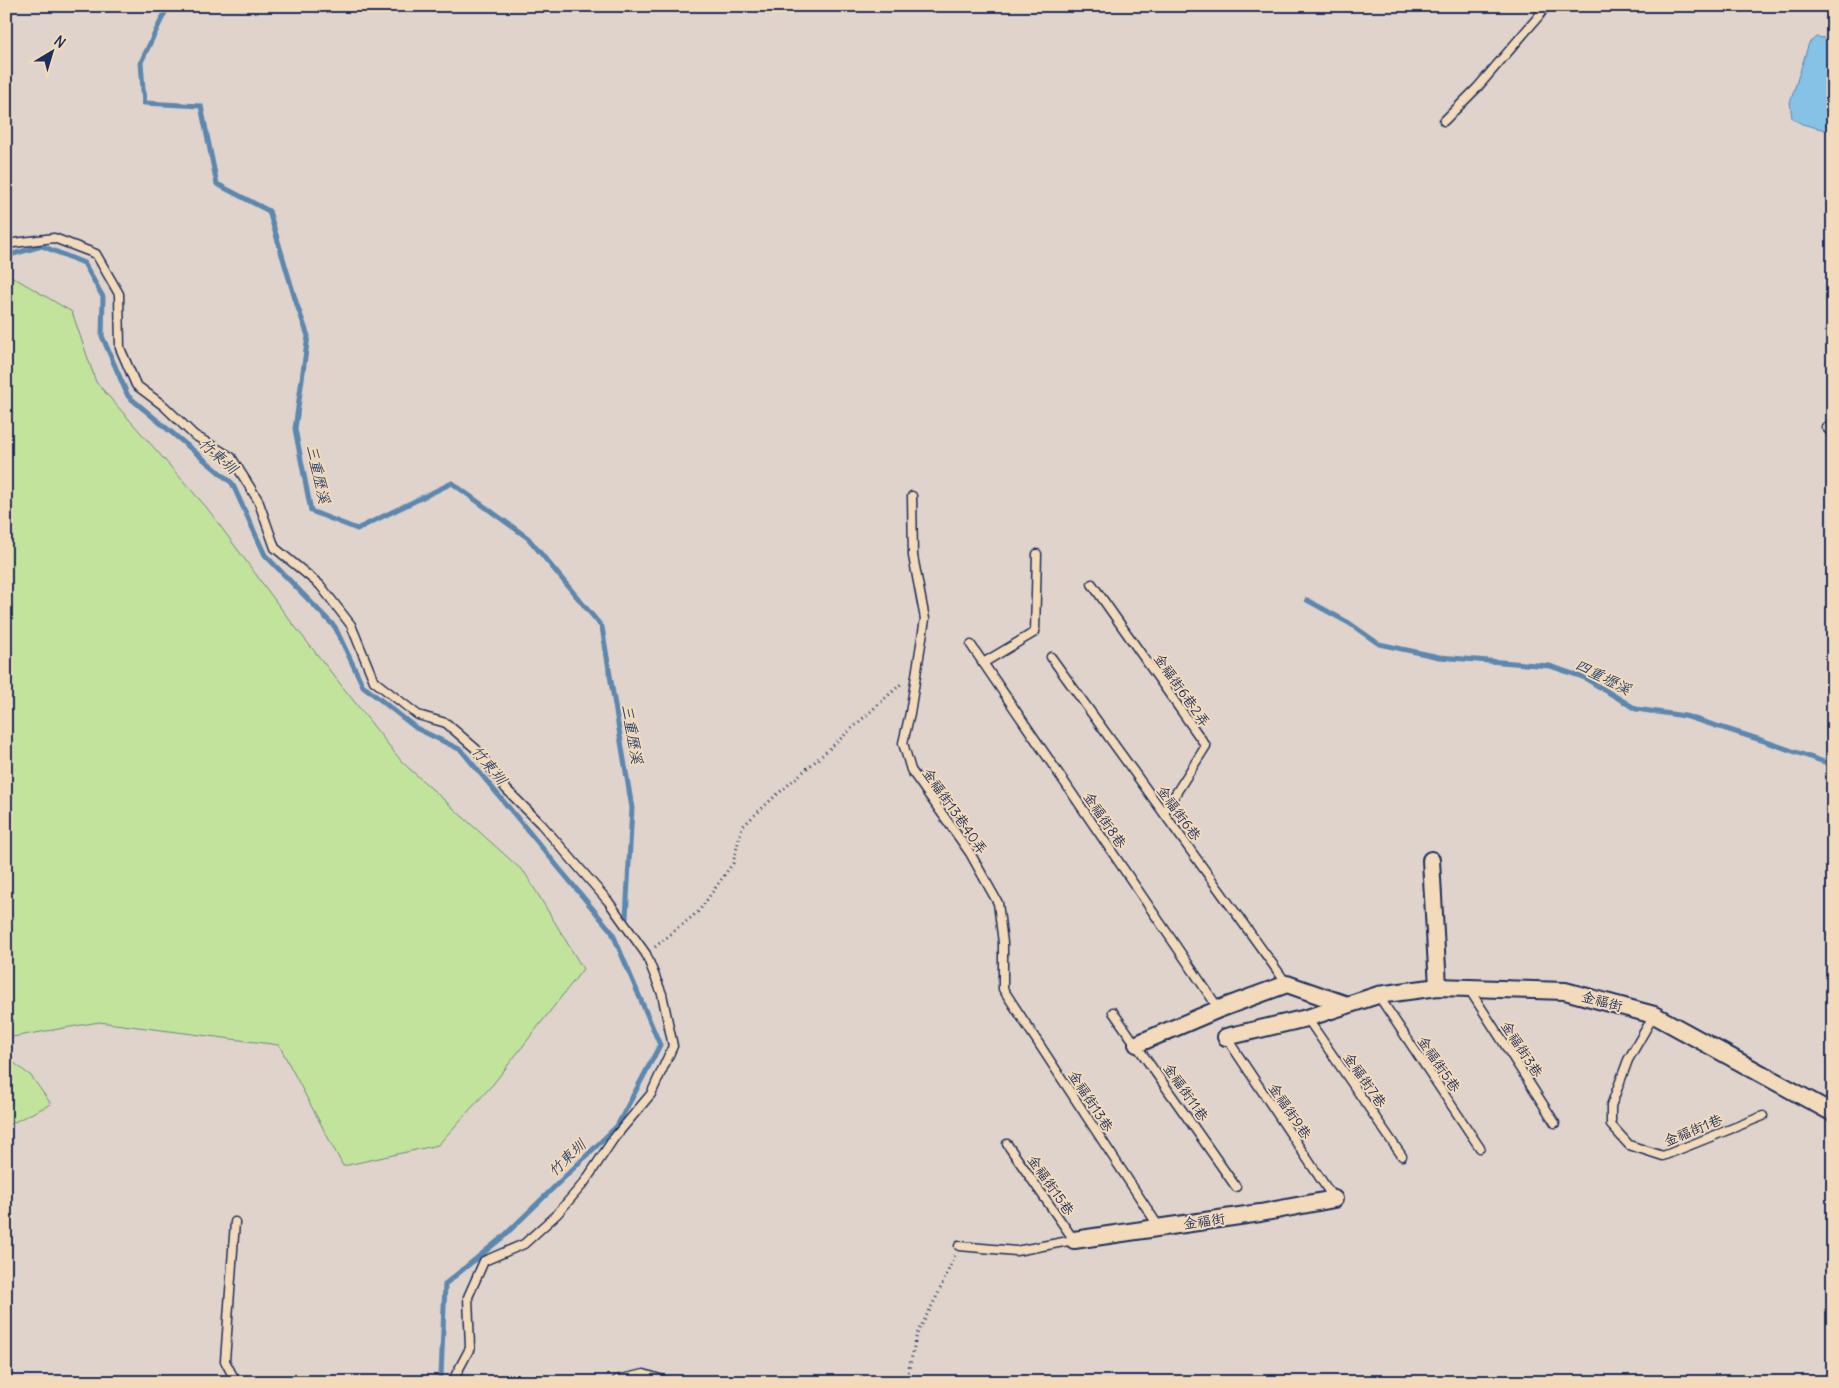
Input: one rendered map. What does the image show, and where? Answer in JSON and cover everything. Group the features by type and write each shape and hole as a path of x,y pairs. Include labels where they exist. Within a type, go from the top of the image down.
{"street":[{"path":"1431,860 1438,987"},
{"path":"1137,1044 1219,1009 1287,984 1347,1004"},
{"name":"金福街","path":"1226,1037 1307,1018 1378,994 1438,987 1565,991 1654,1015 1833,1113"},
{"name":"金福街","path":"1074,1240 1260,1213 1334,1199"}],"lane":[{"path":"1444,121 1477,88 1546,6"},
{"path":"6,244 54,238 96,254 119,294 120,348 136,385 164,406 194,435 231,457 258,500 275,548 320,585 351,626 374,681 418,715 446,723 476,748 506,789 541,824 608,901 646,954 662,994 673,1046 651,1094 614,1138 584,1182 557,1214 524,1244 484,1261 468,1297 470,1348 452,1382"},
{"path":"1826,427 1833,434"},
{"name":"金福街13巷40弄","path":"912,496 913,556 925,619 903,743 912,770 970,853 998,903 1003,943 1003,989"},
{"path":"983,663 1035,632 1037,554"},
{"name":"金福街6巷2弄","path":"1092,584 1206,746 1164,812"},
{"name":"金福街8巷","path":"971,645 1219,1009"},
{"name":"金福街6巷","path":"1051,657 1287,984"},
{"name":"金福街3巷","path":"1468,988 1554,1123"},
{"name":"金福街13巷","path":"1003,989 1159,1227"},
{"name":"金福街5巷","path":"1378,994 1480,1148"},
{"name":"金福街11巷","path":"1113,1012 1236,1186"},
{"name":"金福街1巷","path":"1654,1015 1628,1060 1611,1106 1611,1124 1629,1145 1663,1156 1763,1116"},
{"name":"金福街7巷","path":"1307,1018 1402,1156"},
{"name":"金福街9巷","path":"1226,1037 1334,1199"},
{"name":"金福街15巷","path":"1007,1144 1074,1240"},
{"path":"235,1222 225,1360 236,1382"},
{"path":"959,1246 1016,1251 1074,1240"},
{"path":"616,1382 617,1380 644,1374 666,1381"}],"path":[{"path":"646,954 699,911 733,863 742,827 917,669"},
{"path":"906,1382 917,1334 938,1294 959,1246"}],"green space":[{"path":"6,273 72,312 96,382 207,508 285,614 402,762 525,873 583,969 494,1083 438,1145 343,1166 279,1045 99,1022 6,1038"},
{"path":"6,1057 31,1076 51,1104 6,1126"}],"water":[{"path":"1816,37 1824,38 1833,43 1833,132 1802,124 1792,118 1790,103 1809,43"}],"waterway":[{"name":"三重歷溪","path":"168,6 141,62 144,103 201,106 217,184 269,211 308,336 295,429 311,511 357,529 452,483 528,538 602,627 632,808 626,918"},
{"name":"竹東圳","path":"6,256 42,246 84,263 103,297 102,336 128,396 232,483 265,555 335,627 363,686 416,728 461,750 612,932 660,1045 617,1126 504,1236 445,1284 441,1375 438,1382"},
{"name":"四重壢溪","path":"1307,600 1349,623 1379,644 1439,657 1550,666 1585,678 1636,709 1685,716 1833,765"}]}
